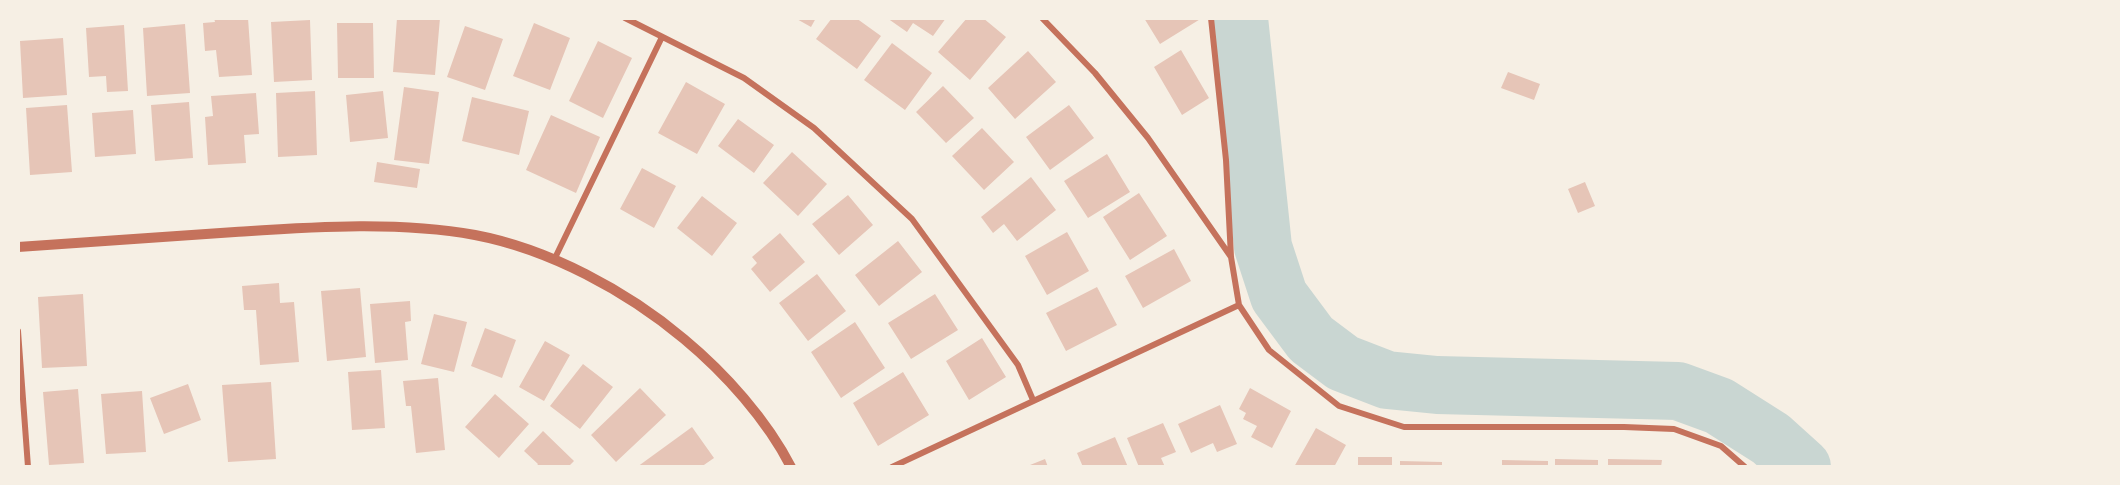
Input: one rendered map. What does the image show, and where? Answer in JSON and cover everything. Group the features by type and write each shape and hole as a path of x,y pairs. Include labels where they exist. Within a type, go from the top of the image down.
{"street":[{"path":"625,18 744,78 814,128 912,219 1018,365 1033,400"},
{"path":"1042,18 1095,73 1148,138 1231,257"},
{"path":"1211,18 1226,160 1231,257 1239,305 1269,350 1339,406 1404,427 1674,429 1721,446 1745,467"},
{"path":"554,260 662,37"},
{"path":"18,247 277,230 389,227 476,236 515,246 554,260 614,289 663,321 708,359 746,402 782,449 791,467"},
{"path":"892,467 1239,305"},
{"path":"18,331 28,467"}],"building":[{"path":"214,18 248,18 252,75 219,77 216,50 205,51 203,23 215,22"},
{"path":"397,18 440,18 435,75 393,72"},
{"path":"795,18 816,18 811,27"},
{"path":"832,18 856,18 881,36 857,69 816,39"},
{"path":"887,18 946,18 933,36 913,23 907,32"},
{"path":"967,18 983,18 1006,37 970,80 938,52"},
{"path":"1144,18 1202,18 1160,44"},
{"path":"310,20 312,80 274,82 271,22"},
{"path":"337,23 373,23 374,78 338,78"},
{"path":"534,23 570,38 550,90 513,76"},
{"path":"185,24 190,93 147,96 143,28"},
{"path":"124,25 128,91 107,92 106,76 89,77 86,28"},
{"path":"465,26 503,39 485,90 447,77"},
{"path":"63,38 67,95 23,98 20,41"},
{"path":"598,41 632,58 603,118 569,101"},
{"path":"892,43 932,73 905,110 864,80"},
{"path":"1181,50 1209,98 1182,115 1154,67"},
{"path":"1028,51 1056,82 1015,119 988,88"},
{"path":"1508,72 1540,84 1534,100 1501,88"},
{"path":"686,82 725,104 697,154 658,133"},
{"path":"943,86 974,118 946,143 916,112"},
{"path":"404,87 439,92 429,164 394,160"},
{"path":"315,91 317,155 278,157 276,93"},
{"path":"383,91 388,138 350,142 346,95"},
{"path":"256,93 259,134 244,135 246,163 208,165 205,117 213,116 211,96"},
{"path":"472,97 529,111 519,155 462,141"},
{"path":"189,102 193,158 155,161 151,105"},
{"path":"67,105 72,172 30,175 26,108"},
{"path":"1069,105 1094,138 1050,170 1026,137"},
{"path":"133,110 136,154 95,157 92,113"},
{"path":"551,115 600,137 576,193 526,170"},
{"path":"738,119 774,145 754,173 718,146"},
{"path":"982,128 1014,162 984,190 952,156"},
{"path":"792,152 827,184 798,216 763,183"},
{"path":"1107,154 1130,192 1088,218 1064,181"},
{"path":"377,162 420,169 417,188 374,182"},
{"path":"642,168 676,186 654,228 620,209"},
{"path":"1031,177 1056,210 1017,241 1004,224 993,233 981,217"},
{"path":"1585,182 1595,206 1578,213 1568,189"},
{"path":"1139,193 1167,236 1130,260 1103,217"},
{"path":"848,195 873,225 839,255 812,224"},
{"path":"702,196 737,223 712,256 677,228"},
{"path":"1067,232 1089,271 1047,295 1025,256"},
{"path":"780,233 805,262 770,292 751,269 757,263 752,257"},
{"path":"898,241 922,272 879,306 855,275"},
{"path":"1174,249 1191,281 1143,308 1125,276"},
{"path":"817,274 846,311 808,341 779,303"},
{"path":"279,283 280,303 294,302 299,362 260,365 256,310 244,310 242,286"},
{"path":"1097,287 1117,325 1066,351 1046,313"},
{"path":"360,288 366,357 327,361 321,291"},
{"path":"83,294 87,366 42,368 38,297"},
{"path":"935,294 958,330 911,359 888,323"},
{"path":"410,301 411,321 405,322 408,360 375,363 370,304"},
{"path":"434,314 467,322 454,372 421,364"},
{"path":"855,322 885,368 841,398 811,352"},
{"path":"485,328 516,340 502,378 471,366"},
{"path":"982,338 1006,377 969,400 946,361"},
{"path":"545,341 570,355 544,401 519,387"},
{"path":"583,364 613,387 580,429 550,406"},
{"path":"381,370 385,428 352,430 348,372"},
{"path":"903,372 929,415 878,446 853,403"},
{"path":"438,378 445,450 416,453 411,406 406,406 403,381"},
{"path":"271,382 276,459 228,462 222,385"},
{"path":"188,384 201,420 164,434 150,398"},
{"path":"640,388 666,415 616,462 591,435"},
{"path":"1250,388 1291,411 1272,448 1251,437 1257,426 1243,419 1246,413 1239,409"},
{"path":"78,389 84,463 49,465 43,392"},
{"path":"142,391 146,452 106,454 101,394"},
{"path":"495,394 529,424 499,458 465,427"},
{"path":"1220,405 1237,444 1217,452 1213,443 1191,453 1178,424"},
{"path":"1163,423 1176,452 1161,458 1165,467 1139,467 1127,438"},
{"path":"692,427 714,458 701,467 637,467"},
{"path":"1316,428 1346,445 1334,467 1294,467"},
{"path":"543,431 574,461 568,467 536,467 538,464 524,451"},
{"path":"1115,437 1128,467 1083,467 1077,453"},
{"path":"1358,457 1392,457 1392,467 1358,467"},
{"path":"1045,459 1048,467 1025,467"},
{"path":"1555,459 1598,460 1598,467 1555,467"},
{"path":"1608,459 1662,460 1661,467 1608,467"},
{"path":"1502,460 1548,461 1548,467 1502,467"},
{"path":"1400,461 1442,462 1442,467 1400,467"}],"waterway":[{"path":"1239,18 1263,247 1279,296 1311,339 1343,363 1387,380 1437,385 1678,391 1719,406 1771,439 1802,467"}]}
